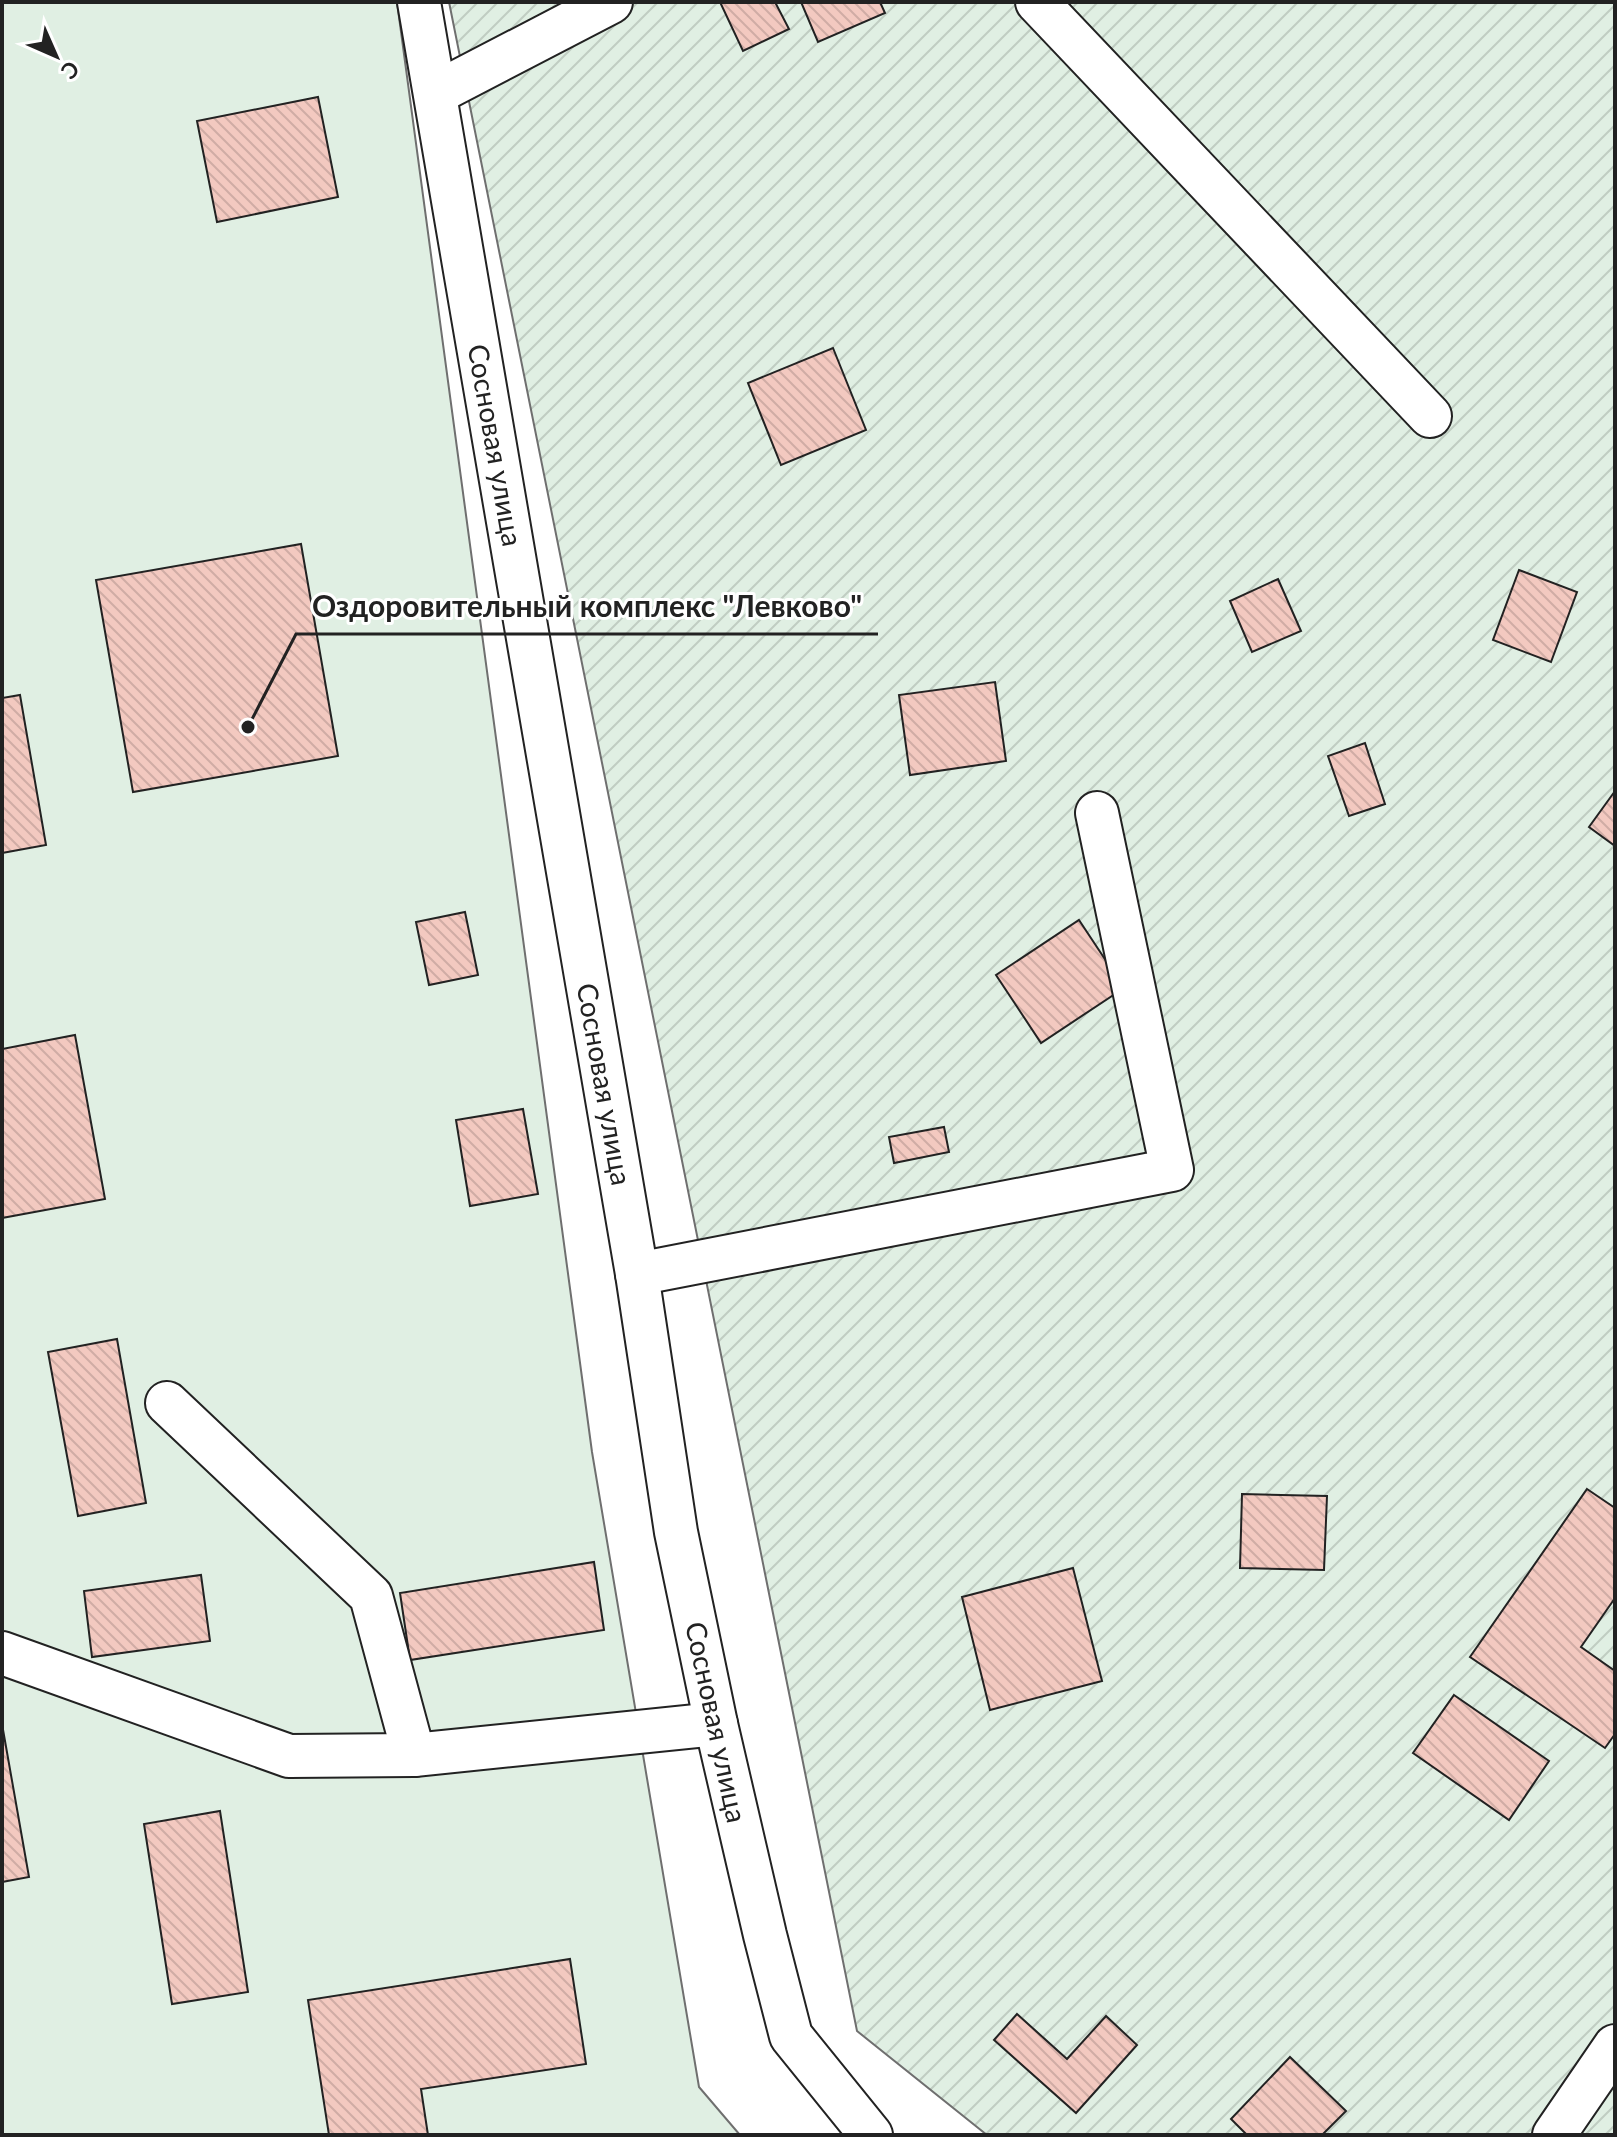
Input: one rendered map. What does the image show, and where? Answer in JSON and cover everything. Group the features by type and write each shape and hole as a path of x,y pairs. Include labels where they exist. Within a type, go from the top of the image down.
{"street":[{"name":"Сосновая улица","path":"419,2 637,1274 676,1532 716,1724 791,2036 871,2135"},
{"path":"436,93 611,2"},
{"path":"1037,2 1430,416"},
{"path":"637,1274 1172,1170 1097,813"},
{"path":"167,1403 371,1596 414,1755"},
{"path":"2,1653 289,1756 414,1755 716,1724"},
{"path":"1554,2135 1615,2046"}],"green space":[{"path":"2,2 397,2 592,1452 699,2087 740,2135 2,2135"},
{"path":"449,2 1615,2 1615,2135 987,2135 857,2031"}],"building":[{"path":"720,2 775,2 789,29 743,51"},
{"path":"801,2 880,2 885,13 818,42"},
{"path":"318,97 338,197 217,222 197,121"},
{"path":"833,348 866,430 781,465 748,383"},
{"path":"301,544 338,756 133,792 96,580"},
{"path":"1519,570 1577,592 1551,662 1493,640"},
{"path":"1278,579 1301,631 1252,652 1230,601"},
{"path":"995,682 1006,761 910,775 899,695"},
{"path":"20,695 46,845 2,853 2,698"},
{"path":"1365,743 1385,804 1349,816 1328,756"},
{"path":"1615,791 1615,846 1589,827"},
{"path":"465,912 478,975 429,985 416,922"},
{"path":"1079,920 1124,988 1041,1043 996,975"},
{"path":"75,1035 105,1199 2,1218 2,1049"},
{"path":"523,1109 538,1194 470,1206 456,1120"},
{"path":"944,1127 949,1152 894,1163 889,1137"},
{"path":"117,1339 146,1503 78,1516 48,1352"},
{"path":"1587,1489 1615,1508 1615,1598 1581,1647 1615,1671 1615,1734 1605,1748 1470,1657"},
{"path":"1242,1494 1327,1496 1324,1570 1240,1568"},
{"path":"594,1562 604,1630 410,1660 400,1593"},
{"path":"1073,1568 1102,1681 990,1710 962,1597"},
{"path":"201,1575 210,1641 92,1657 84,1591"},
{"path":"1454,1695 1549,1761 1509,1820 1413,1753"},
{"path":"2,1724 29,1877 2,1882"},
{"path":"220,1811 248,1992 172,2004 144,1824"},
{"path":"570,1959 586,2064 421,2089 428,2135 329,2135 308,2000"},
{"path":"1017,2014 1067,2059 1106,2016 1137,2045 1076,2113 994,2040"},
{"path":"1290,2057 1346,2111 1322,2135 1247,2135 1231,2119"}],"place":[{"name":"Оздоровительный комплекс \"Левково\"","path":"248,727"}]}
